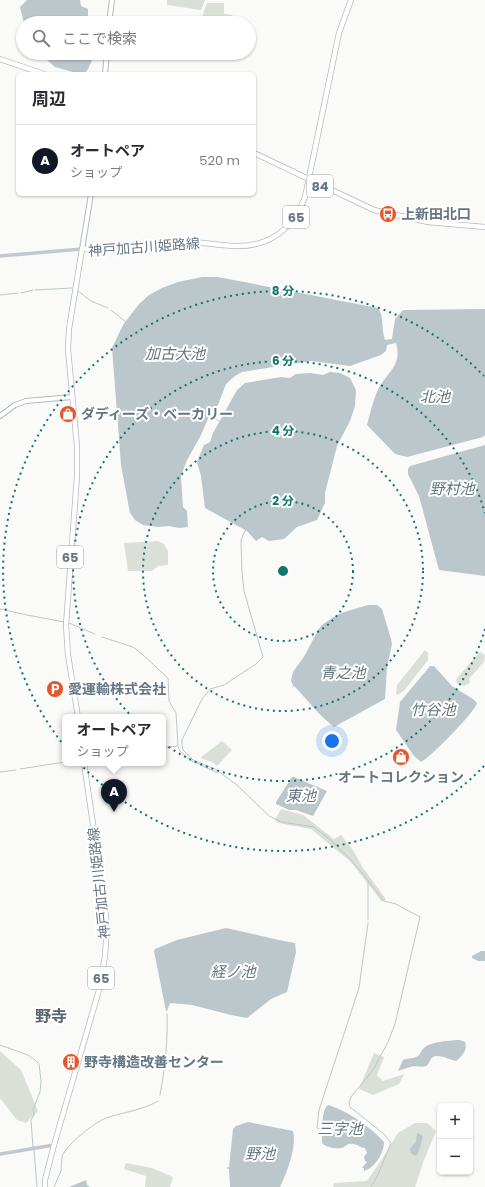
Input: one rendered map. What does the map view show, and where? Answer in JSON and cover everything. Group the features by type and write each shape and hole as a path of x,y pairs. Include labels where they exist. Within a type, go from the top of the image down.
{"main road":[{"path":"110,16 112,0"},
{"name":"神戸加古川姫路線","path":"78,714 68,655 66,625 77,476 77,446 68,350 69,329 82,249 183,242 238,246 258,243 284,231 300,209 309,180 339,33 351,0"},
{"path":"0,59 38,72"},
{"path":"105,72 106,60"},
{"name":"84","path":"256,154 366,207 382,213 428,222 485,227"},
{"path":"82,249 91,196"},
{"path":"0,416 15,405 26,401 72,397"},
{"name":"神戸加古川姫路線","path":"45,1187 45,1180 54,1145 99,990 105,956 107,926 84,766"}],"street":[{"path":"0,256 82,249"},
{"path":"0,1154 54,1145"}],"shaded area":[{"path":"167,0 205,0 201,10 167,5"},
{"path":"207,3 224,3 224,14 232,15 232,16 202,16"},
{"path":"158,541 164,544 168,551 168,565 158,566 152,571 128,571 124,543"},
{"path":"425,650 428,653 428,660 404,691 397,695 397,685"},
{"path":"480,652 485,655 484,662 469,679 470,683 464,686 457,684 457,678"},
{"path":"222,741 232,750 217,766 212,762 200,758"},
{"path":"281,809 303,815 334,839 341,835 386,899 382,902 351,862 311,829 278,823 275,820"},
{"path":"0,1051 21,1070 38,1111 26,1123 17,1120 0,1098"},
{"path":"374,1053 384,1057 377,1075 383,1081 404,1074 399,1084 373,1095 359,1089"},
{"path":"415,1123 427,1123 436,1131 415,1187 333,1187 334,1183 367,1181 398,1133"},
{"path":"126,1163 152,1168 173,1177 170,1187 145,1187 146,1176 124,1169"}],"water":[{"path":"27,0 80,0 81,6 88,9 88,16 22,16 20,7"},
{"path":"47,60 92,60 86,72 73,72 55,67"},
{"name":"加古大池","path":"202,277 218,277 378,308 381,315 385,340 392,339 395,319 403,310 485,309 485,435 483,437 407,457 395,454 367,425 372,405 378,390 396,362 396,343 387,345 386,351 381,355 350,366 311,361 242,372 226,384 218,405 211,412 200,437 187,460 181,476 183,507 187,511 188,527 179,528 143,525 135,520 130,513 121,465 112,348 123,325 139,304 149,295 178,282"},
{"path":"330,372 340,373 350,378 356,390 355,406 350,421 337,446 325,493 325,503 317,520 297,527 284,539 269,541 262,537 256,541 247,531 205,508 201,476 197,462 204,445 210,442 213,433 237,390 245,383 281,377 290,378 296,374 310,373 323,375"},
{"name":"野村池","path":"485,445 485,576 439,570 419,496 408,474 408,469 410,466"},
{"name":"青之池","path":"368,605 377,605 382,609 392,644 387,667 385,699 334,727 294,686 292,688 293,685 291,681 293,672 305,655 322,625 341,613"},
{"name":"竹谷池","path":"430,666 434,666 452,686 477,703 475,708 452,734 421,762 414,756 396,730 400,702"},
{"name":"東池","path":"292,777 327,791 313,816 296,810 289,810 276,804"},
{"name":"経ノ池","path":"226,928 295,943 296,952 287,992 271,999 247,1018 192,1005 170,1003 166,1011 154,951 155,949 177,940"},
{"path":"481,951 485,951 485,961 478,961 472,958 472,956"},
{"path":"460,1040 465,1042 466,1048 456,1061 434,1056 426,1066 412,1066 398,1071 403,1060 418,1056 423,1049 431,1044"},
{"name":"三字池","path":"328,1105 343,1111 358,1120 379,1136 384,1142 381,1155 372,1167 364,1171 364,1168 362,1168 367,1162 365,1161 364,1157 367,1153 365,1148 355,1144 348,1144 342,1148 336,1148 322,1143 323,1117"},
{"name":"野池","path":"248,1122 293,1131 294,1144 288,1167 280,1187 230,1187 229,1169 226,1168 229,1167 233,1129 236,1126"},
{"path":"418,1133 423,1136 418,1154 415,1156 411,1153 410,1148 416,1142"},
{"path":"86,1180 87,1185 90,1187 69,1187"}],"waterway":[{"path":"35,290 72,288"},
{"path":"21,293 33,290"},
{"path":"78,291 91,301 108,308"},
{"path":"0,295 18,293"},
{"path":"111,310 126,322"},
{"path":"210,415 220,422"},
{"path":"246,529 241,540 244,591 263,657 256,664 224,685 210,689 202,699 182,740 182,745 183,750 193,760 215,769 237,785 269,816 282,822 314,827 333,842 350,859 384,901 396,904 420,917 395,1024 388,1042 373,1070 351,1097 349,1102 350,1107 384,1134 391,1143 377,1177 371,1187"},
{"path":"0,609 64,622"},
{"path":"69,623 95,634"},
{"path":"102,637 133,647 168,678 169,701 176,713 178,746 180,751 190,760 218,773"},
{"path":"166,748 177,746"},
{"path":"20,769 62,762"},
{"path":"0,772 16,770"},
{"path":"368,881 368,920"},
{"path":"323,1130 317,1128 319,1110 359,988 368,923"},
{"path":"160,1095 166,1055 167,1014"},
{"path":"0,1045 28,1055 39,1064 41,1081 40,1092 33,1110 34,1115 31,1120 33,1147"},
{"path":"54,1187 61,1171 62,1156 68,1147 85,1131 104,1119 140,1109 158,1101"},
{"path":"34,1150 37,1187"}],"place":[{"name":"上新田北口","path":"388,214"},
{"name":"ダディーズ・ベーカリー","path":"68,414"},
{"name":"愛運輸株式会社","path":"55,689"},
{"name":"オートコレクション","path":"401,757"},
{"name":"オートペア","path":"114,812"},
{"name":"野寺構造改善センター","path":"71,1062"}],"district":[{"name":"野寺","path":"51,1016"}],"water label":[{"name":"北池","path":"435,397"}]}
